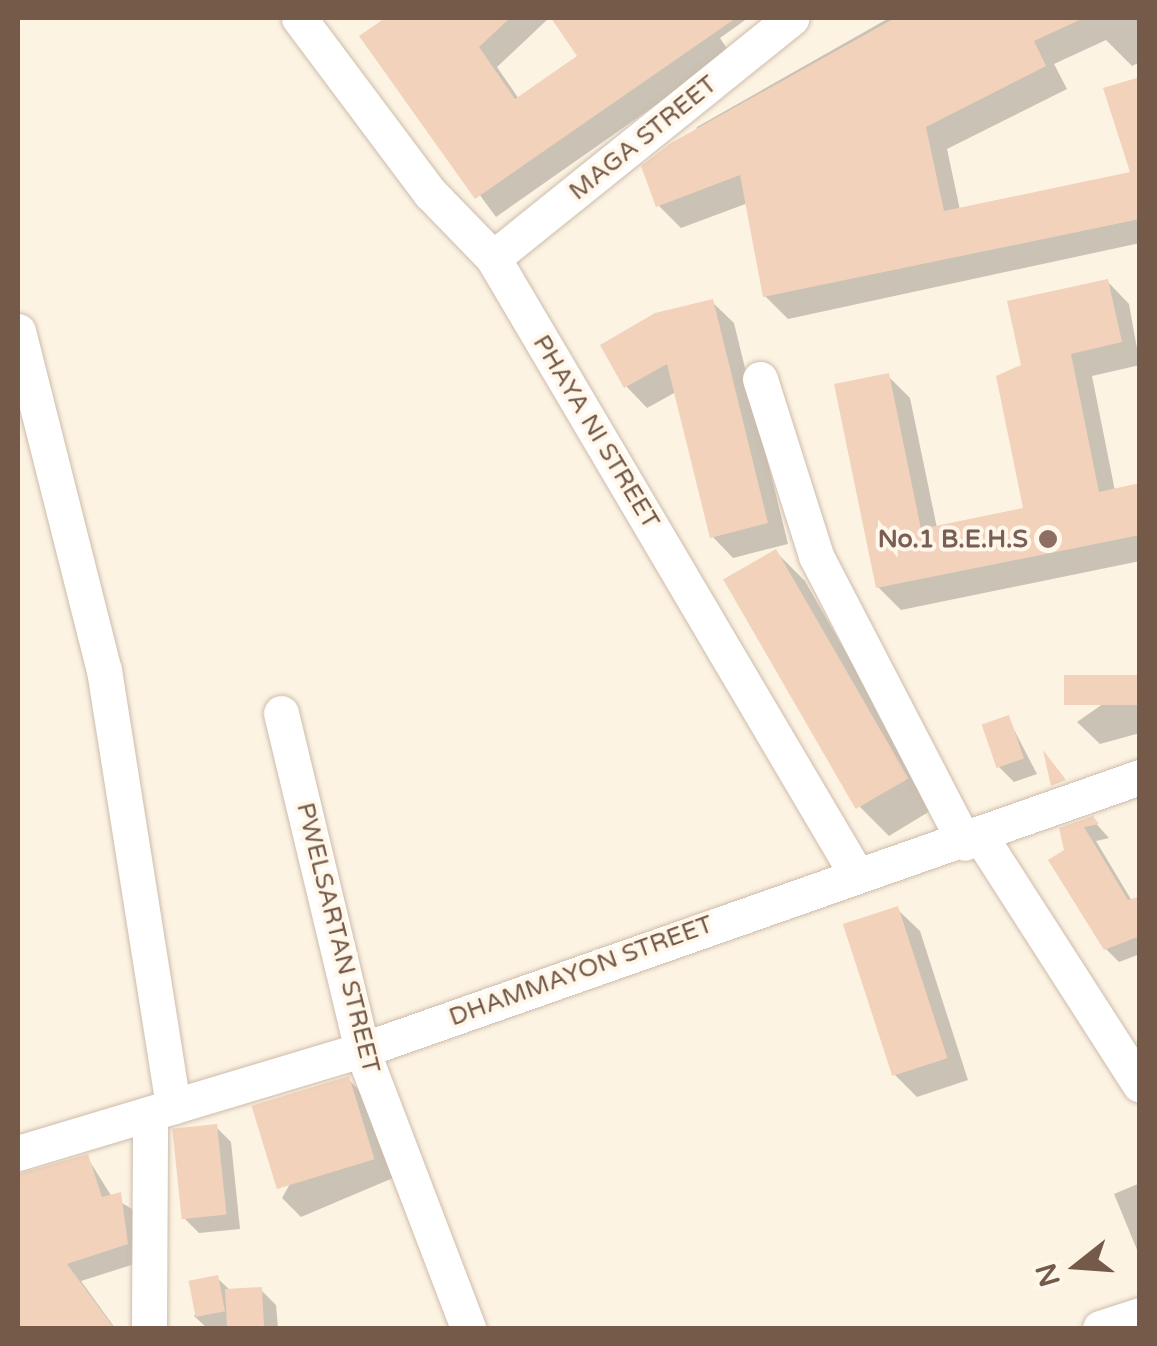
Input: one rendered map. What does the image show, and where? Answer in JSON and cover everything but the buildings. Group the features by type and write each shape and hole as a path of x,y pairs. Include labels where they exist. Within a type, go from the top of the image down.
{"street":[{"name":"MAGA STREET","path":"494,258 792,18"},
{"name":"PHAYA NI STREET","path":"315,24 430,193 494,258 855,872"},
{"path":"18,330 104,670 162,1110 148,1328"},
{"path":"760,380 816,556 974,841 1140,1084"},
{"name":"PWELSARTAN STREET","path":"281,713 362,1050 468,1328"},
{"name":"DHAMMAYON STREET","path":"18,1153 362,1050 855,872 974,841 1140,778"},
{"path":"1100,1328 1140,1315"}],"place":[{"name":"No.1 B.E.H.S","path":"1048,539"}]}
